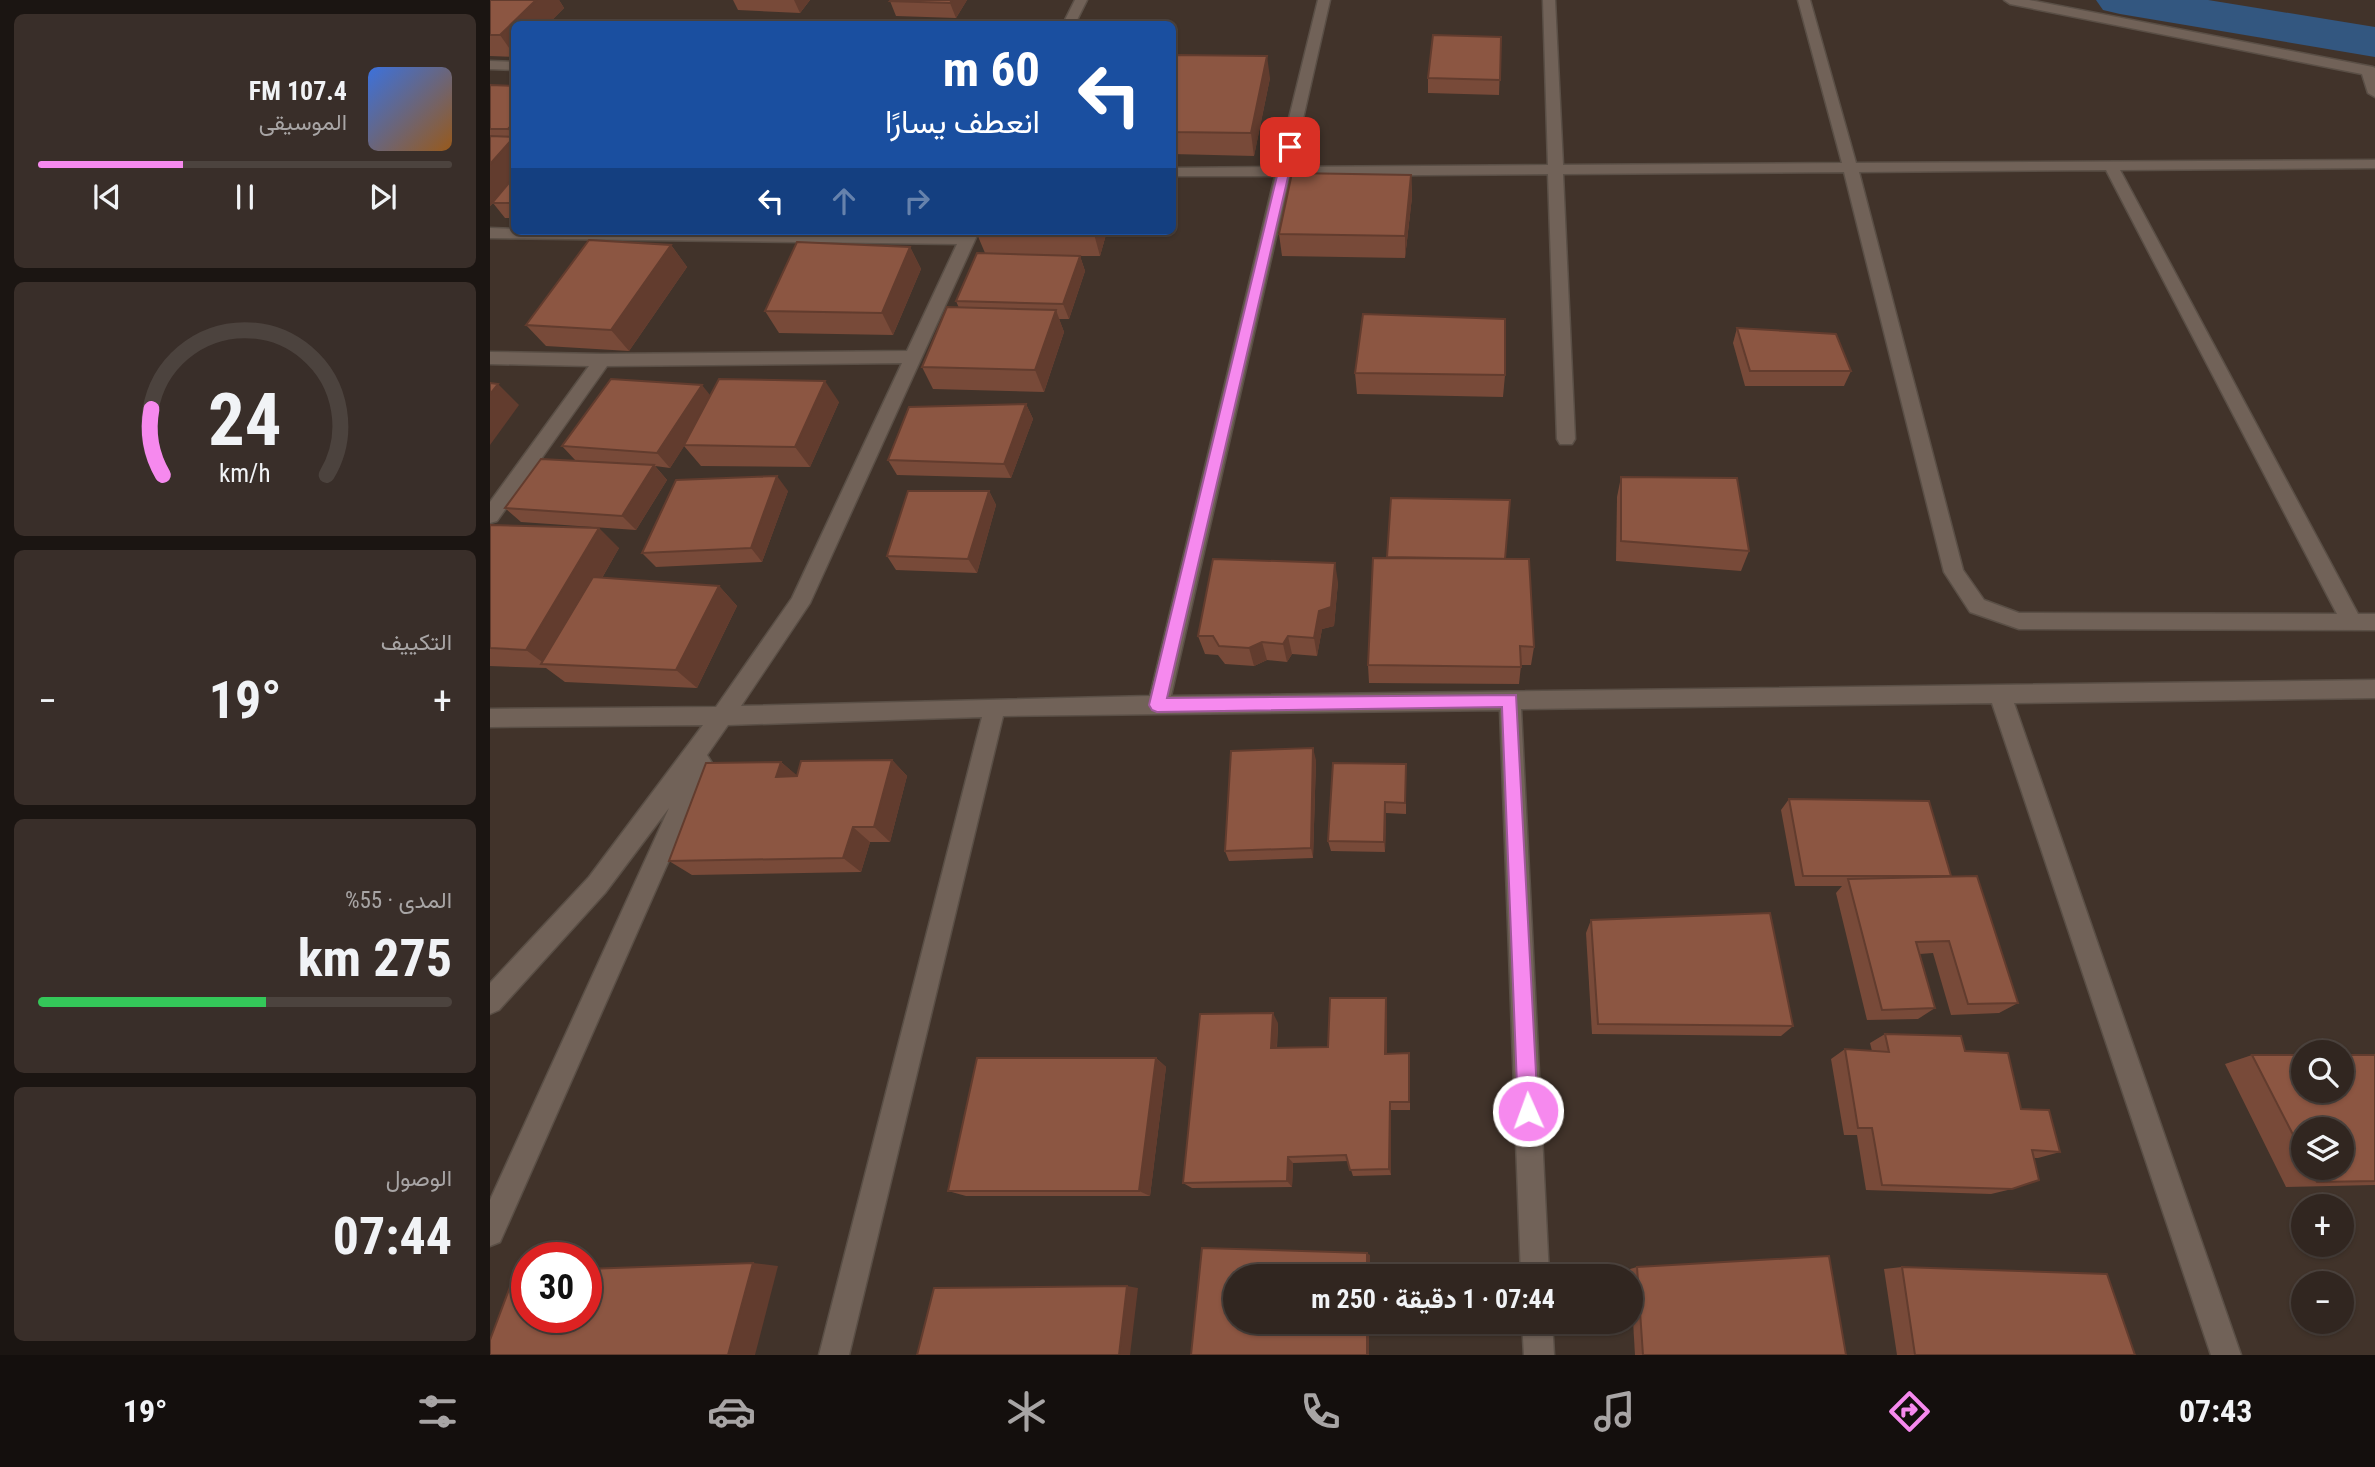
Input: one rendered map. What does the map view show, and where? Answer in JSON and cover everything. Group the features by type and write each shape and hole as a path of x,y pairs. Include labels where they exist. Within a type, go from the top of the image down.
{"street":[{"path":"1070,21 1081,0"},
{"path":"1157,705 1324,0"},
{"path":"1549,0 1566,439"},
{"path":"1804,0 1850,167 1954,572 1977,606 2019,621 2375,622"},
{"path":"2010,0 2372,71 2375,93"},
{"path":"490,65 511,66"},
{"path":"1176,172 1850,167 2112,168 2375,164"},
{"path":"2112,168 2353,622"},
{"path":"490,233 511,233"},
{"path":"490,1001 597,885 678,779 800,603 969,235"},
{"path":"490,358 602,360 913,357"},
{"path":"490,516 602,360"},
{"path":"490,718 722,716 995,707 2375,689"},
{"path":"2000,694 2226,1355"},
{"path":"1510,700 1534,1264"},
{"path":"834,1355 995,707"},
{"path":"490,1232 722,716"},
{"path":"1537,1334 1538,1355"}],"building":[{"path":"490,0 536,0 514,21 511,21 500,35 490,35"},
{"path":"891,0 952,0 950,3"},
{"path":"1433,35 1501,37 1500,80 1428,78"},
{"path":"1176,55 1267,56 1251,133 1176,132"},
{"path":"490,85 511,86 511,126 508,129 490,129"},
{"path":"490,136 511,137 511,140 490,164"},
{"path":"1292,173 1411,175 1405,236 1279,234"},
{"path":"511,181 511,203 492,203"},
{"path":"589,240 671,245 611,330 526,325"},
{"path":"797,242 910,247 882,313 765,311"},
{"path":"977,253 1080,256 1063,304 956,301"},
{"path":"947,307 1056,310 1035,370 922,367"},
{"path":"1363,314 1505,319 1505,375 1355,373"},
{"path":"1737,328 1836,334 1851,371 1750,371"},
{"path":"611,379 702,385 657,453 562,446"},
{"path":"719,379 825,381 795,447 684,445"},
{"path":"490,383 498,384 490,394"},
{"path":"1026,404 1004,464 888,460 909,407"},
{"path":"541,459 654,465 622,516 505,508"},
{"path":"777,476 751,548 642,553 676,480"},
{"path":"1621,477 1737,478 1749,551 1621,541"},
{"path":"908,491 989,491 968,559 887,556"},
{"path":"1391,498 1510,500 1505,559 1387,557"},
{"path":"490,525 599,528 526,650 490,648"},
{"path":"1373,558 1529,559 1534,647 1520,646 1521,667 1368,665"},
{"path":"1213,559 1335,563 1331,607 1319,611 1314,638 1288,636 1283,644 1262,642 1249,648 1219,646 1213,636 1198,636"},
{"path":"593,577 719,586 676,670 541,664"},
{"path":"1313,748 1311,848 1225,851 1231,751"},
{"path":"892,760 874,827 853,827 843,858 669,861 706,763 781,762 776,777 797,776 801,761"},
{"path":"1333,763 1406,764 1405,803 1385,802 1384,842 1328,841"},
{"path":"1789,799 1929,801 1951,876 1803,876"},
{"path":"1977,876 2018,1003 1968,1004 1949,941 1916,942 1935,1008 1882,1010 1848,879"},
{"path":"1770,913 1793,1026 1598,1024 1591,920"},
{"path":"1330,998 1386,998 1385,1054 1409,1053 1409,1102 1390,1102 1389,1169 1350,1170 1346,1155 1288,1157 1287,1181 1183,1183 1200,1014 1273,1013 1271,1048 1328,1047"},
{"path":"1885,1034 1961,1036 1965,1051 2008,1053 2021,1109 2049,1110 2060,1152 2032,1150 2039,1180 2012,1189 1882,1185 1872,1128 1858,1128 1845,1049 1889,1052"},
{"path":"2252,1055 2291,1055 2291,1103 2354,1103 2354,1055 2375,1055 2375,1181 2316,1180 2354,1180 2354,1117 2291,1117 2291,1131"},
{"path":"977,1058 1156,1058 1139,1191 948,1191"},
{"path":"1202,1248 1367,1253 1367,1264 1223,1264 1223,1334 1367,1334 1367,1355 1191,1355"},
{"path":"1829,1256 1846,1355 1643,1355 1643,1267"},
{"path":"753,1263 728,1355 490,1355 490,1340 511,1284 511,1333 602,1333 602,1268"},
{"path":"1902,1267 2107,1274 2135,1355 1915,1355"},
{"path":"1127,1286 1119,1355 917,1355 934,1288"}],"waterway":[{"path":"2120,0 2375,42"}],"route":[{"path":"1290,147 1157,705 1510,700 1528,1111"}]}
